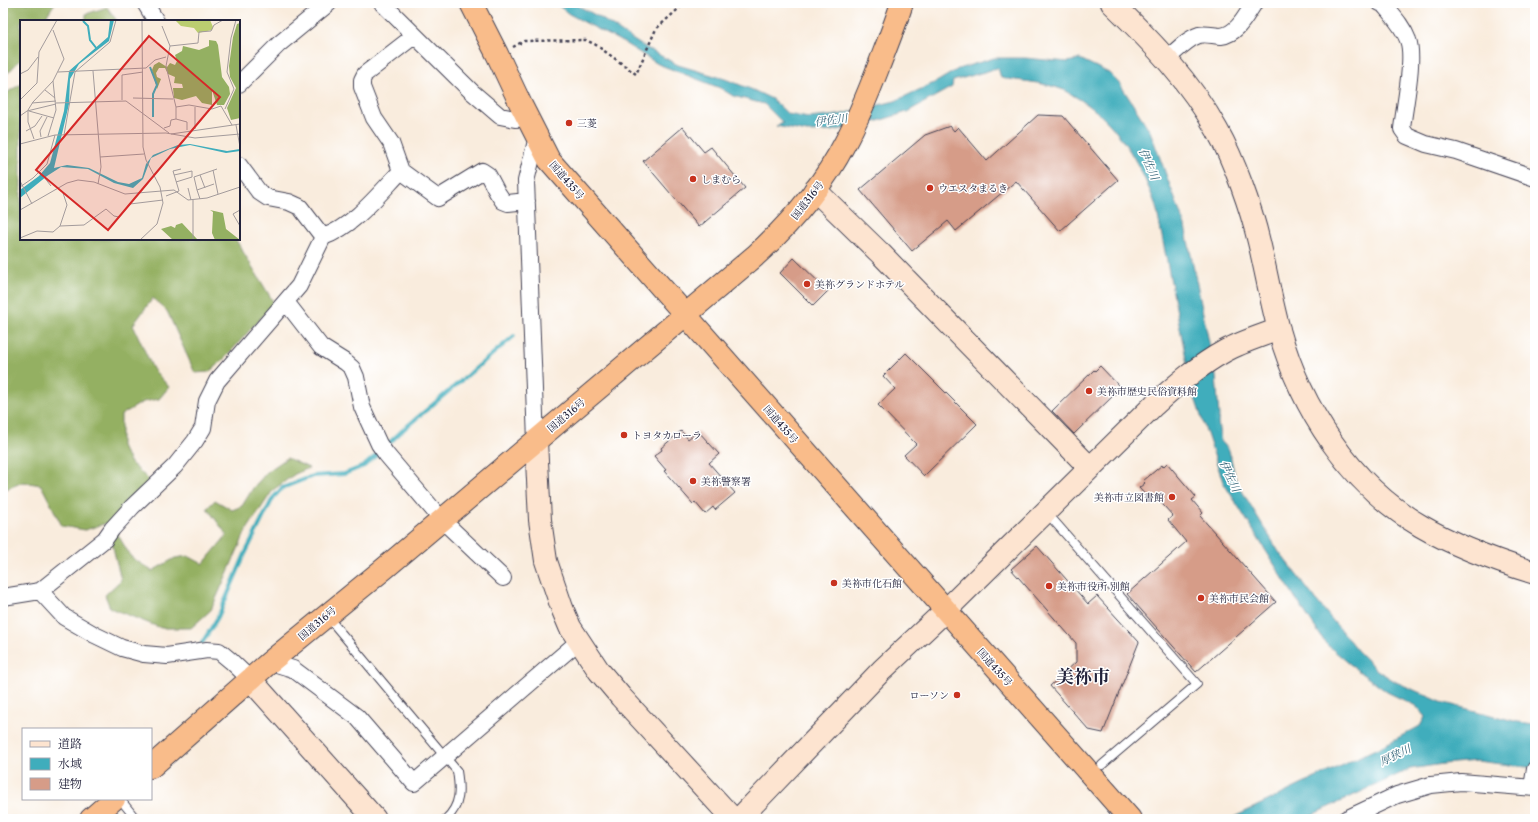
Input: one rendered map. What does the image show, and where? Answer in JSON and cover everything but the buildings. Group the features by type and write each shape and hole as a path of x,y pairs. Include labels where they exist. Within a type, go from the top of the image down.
{"highway":[{"name":"国道435号","path":"471,3 527,118 550,160 561,174 1130,819"},
{"name":"国道316号","path":"152,766 270,662 442,520 777,236 815,190 845,144 875,77 902,3"},
{"path":"91,819 113,800"}],"street":[{"path":"145,3 155,20"},
{"path":"240,83 279,44 329,3"},
{"path":"382,3 472,92 500,116 515,119 527,118"},
{"path":"1112,3 1166,59 1193,91 1218,131 1243,192 1258,240 1279,330 1291,368 1306,401 1342,455 1366,483 1391,506 1420,526 1454,544 1488,558 1535,572"},
{"path":"1380,3 1383,4 1402,26 1409,41 1410,60 1402,129 1407,136 1426,144 1456,151 1535,178"},
{"path":"1166,59 1192,39 1200,35 1220,36 1229,34 1239,26 1253,4"},
{"path":"414,36 365,74 362,80 362,87 374,118 391,143 401,171 438,198 482,171 488,175 503,201 508,203 527,201"},
{"path":"537,137 526,181 540,520 546,560 562,608 579,641 599,671 733,819"},
{"path":"240,166 260,192 268,198 289,202 300,207 323,237"},
{"path":"3,597 40,591 105,539 112,528 132,507 175,466 203,428 207,401 217,381 299,286 323,237 333,234 368,207 401,171"},
{"path":"815,190 881,254 1090,468"},
{"path":"286,302 321,347 352,368 356,377 362,407 379,444 386,454 442,520 502,578"},
{"path":"739,819 882,670 945,611 1182,379 1226,350 1279,330"},
{"path":"40,591 64,617 95,635 122,648 144,654 167,656 207,650 219,651 251,680 375,819"},
{"path":"270,662 292,669 357,717 414,783 579,641"},
{"path":"1346,819 1397,795 1431,785 1461,782 1534,787 1535,769"}],"lane":[{"path":"1046,512 1197,684 1102,765"},
{"path":"327,615 457,771 460,787 457,805 446,819"},
{"path":"121,800 136,819"}],"path":[{"path":"497,54 524,40 586,40 596,45 636,74 656,29 685,3"}],"green space":[{"path":"3,3 55,3 44,20 20,20 20,60 3,78"},
{"path":"107,7 116,20 86,20 86,14"},
{"path":"20,85 20,240 236,240 274,303 225,358 209,372 195,373 167,311 153,298 133,325 153,369 169,387 159,399 143,402 121,415 121,446 131,463 149,480 117,533 131,557 152,571 175,558 188,556 203,564 227,535 207,508 215,500 232,510 242,506 253,488 268,471 287,458 309,468 295,474 273,490 246,531 211,610 191,628 161,628 110,608 105,595 121,580 107,523 85,530 62,526 41,485 23,482 4,490 3,492 3,95"}],"water":[{"path":"555,3 573,3 599,17 641,45 678,65 725,79 753,90 772,99 788,114 808,118 838,115 895,101 938,81 958,69 994,58 1025,58 1068,62 1080,59 1109,73 1120,84 1150,131 1185,226 1216,376 1219,416 1218,423 1221,441 1229,450 1236,481 1279,552 1357,650 1377,670 1396,682 1441,702 1518,722 1535,724 1535,768 1477,761 1410,769 1303,819 1230,819 1390,742 1420,726 1425,717 1416,706 1387,692 1357,670 1326,644 1294,596 1223,482 1192,389 1156,206 1150,190 1134,158 1125,144 1102,117 1089,106 1063,89 1039,83 1001,78 998,68 953,81 952,87 907,112 875,122 832,131 807,132 776,126 783,123 764,104 733,96 720,88 658,64 624,43 569,14"}],"waterway":[{"path":"386,446 405,428 514,336"},
{"path":"202,643 218,617 245,554 273,498 282,488 313,476 344,474 364,466 380,452"}],"place":[{"name":"三菱","path":"569,123"},
{"name":"しまむら","path":"693,179"},
{"name":"ウエスタまるき","path":"930,188"},
{"name":"美祢グランドホテル","path":"807,284"},
{"name":"美袮市歴史民俗資料館","path":"1089,391"},
{"name":"トヨタカローラ","path":"624,435"},
{"name":"美祢警察署","path":"693,481"},
{"name":"美祢市立図書館","path":"1172,497"},
{"name":"美袮市化石館","path":"834,583"},
{"name":"美祢市役所 別館","path":"1049,586"},
{"name":"美祢市民会館","path":"1201,598"},
{"name":"ローソン","path":"957,695"}],"district":[{"name":"美祢市","path":"1083,677"}],"water label":[{"name":"伊佐川","path":"831,120"},
{"name":"伊佐川","path":"1149,164"},
{"name":"伊佐川","path":"1230,476"},
{"name":"厚狭川","path":"1395,755"}]}
